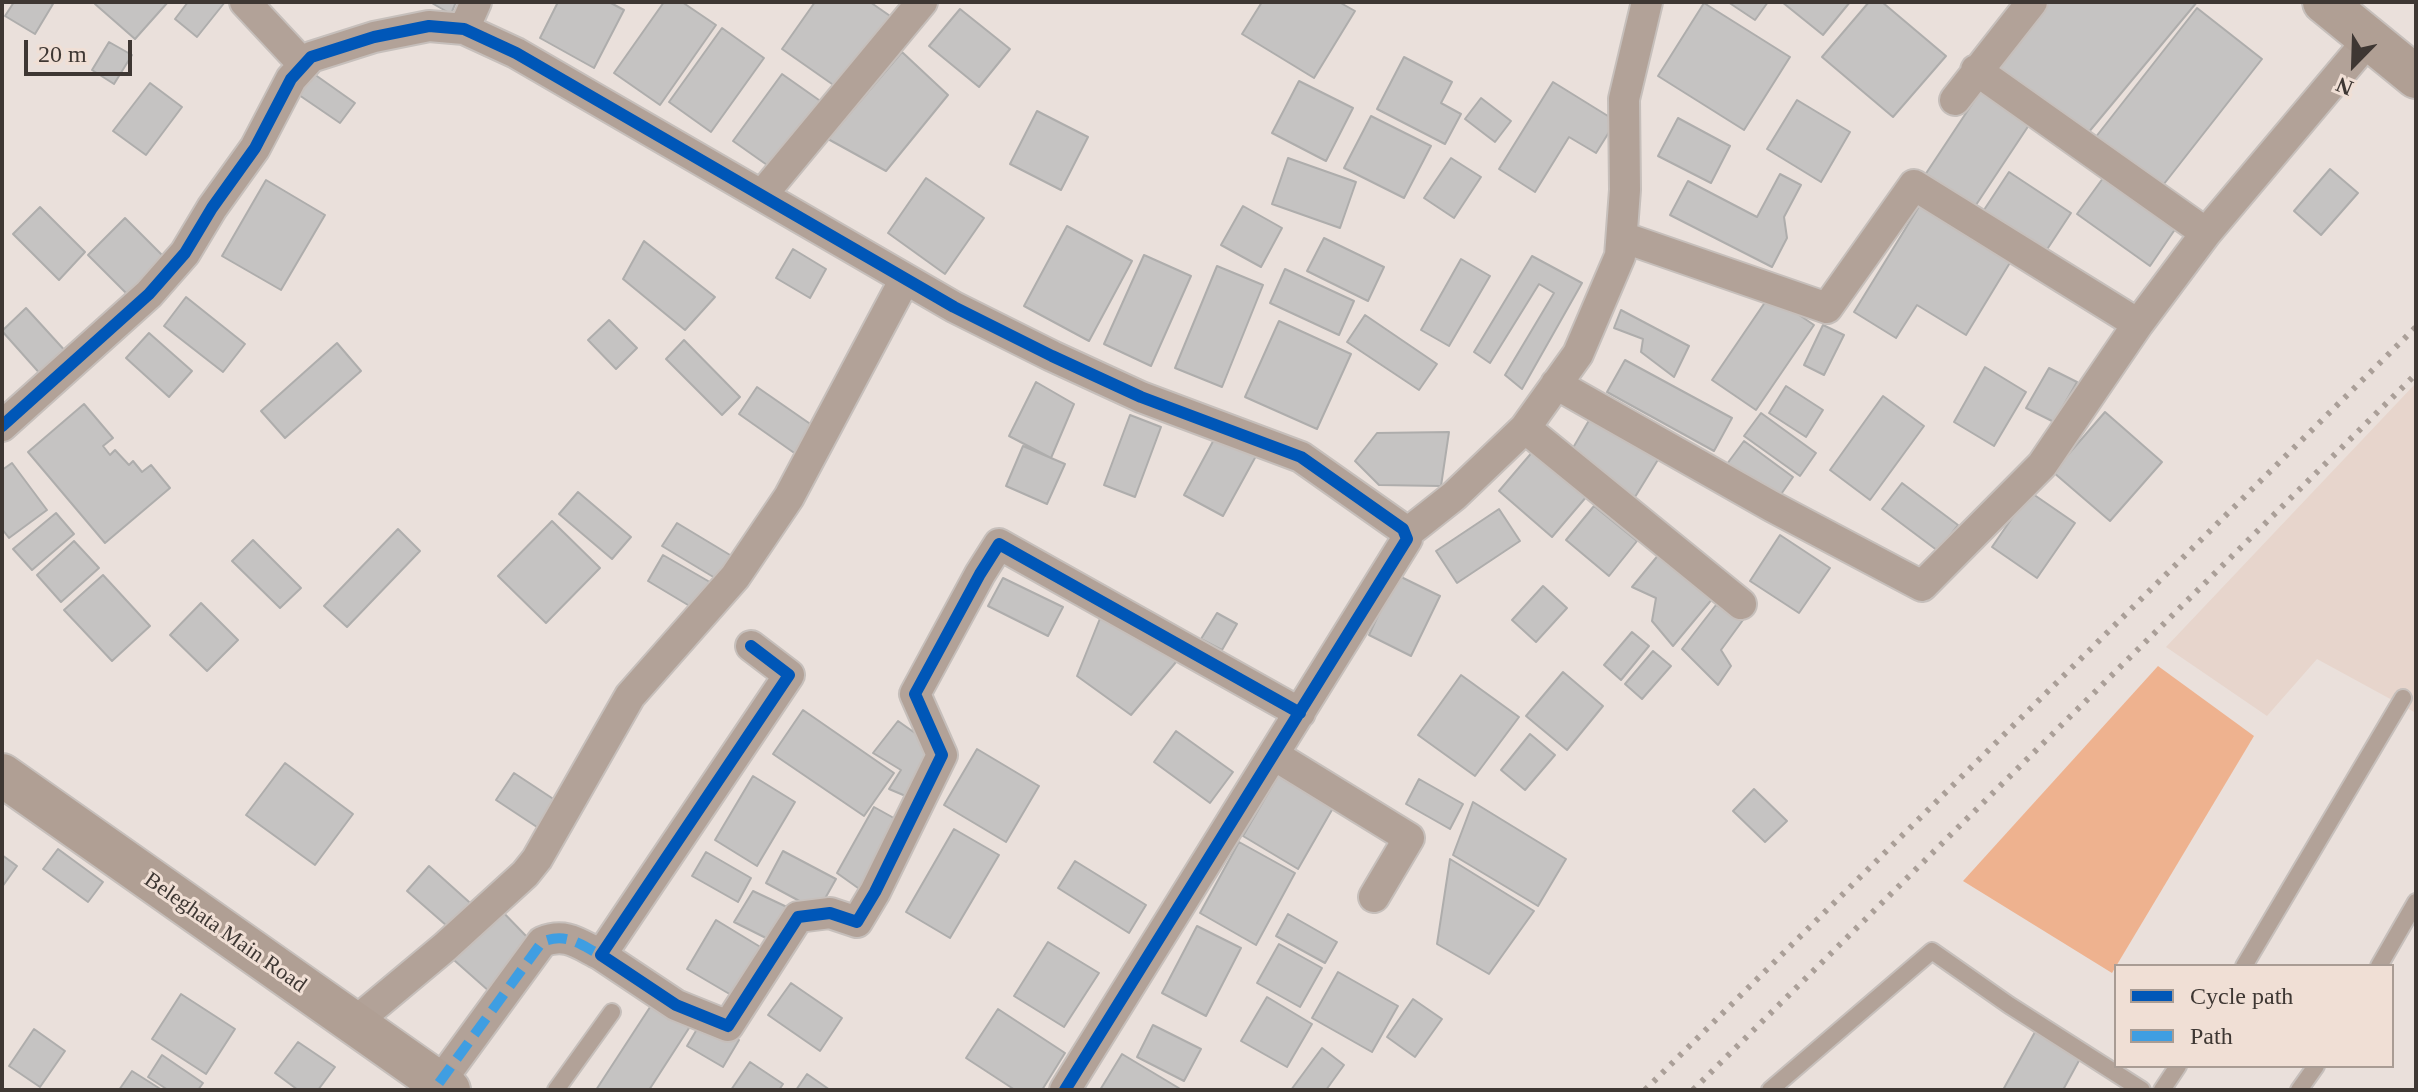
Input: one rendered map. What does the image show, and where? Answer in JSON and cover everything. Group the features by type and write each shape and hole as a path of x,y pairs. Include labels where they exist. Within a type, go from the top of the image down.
{"main road":[{"path":"2324,2 2371,37 2416,77"},
{"name":"Beleghata Main Road","path":"2,775 444,1086"}],"street":[{"path":"245,2 303,64"},
{"path":"762,195 922,2"},
{"path":"1406,534 1454,496 1525,428 1578,354 1620,256 1625,190 1624,99 1647,2"},
{"path":"1955,100 2032,2"},
{"path":"2,426 149,294 171,270 255,148 291,79 303,64 311,57 374,37 470,16 516,53 905,279 1052,356 1141,397 1310,461 1403,529 1407,539 1065,1090"},
{"path":"1556,384 1771,506 1922,586 2042,465 2138,324 2206,233 2371,37"},
{"path":"1976,70 2206,233"},
{"path":"1622,237 1827,308 1914,185 2138,324"},
{"path":"354,1023 445,947 525,874 537,859 630,696 735,577 789,497 905,279"},
{"path":"1525,428 1741,604"},
{"path":"444,1086 542,942 555,936 601,955 676,1005 728,1026 798,917 830,913 857,922 875,892 942,755 915,694 999,544 1300,713"},
{"path":"601,955 789,675 751,646"},
{"path":"1274,755 1409,838 1374,897"}],"lane":[{"path":"2245,964 2403,698"},
{"path":"2380,964 2416,902"},
{"path":"1770,1090 1932,951 2009,1005 2142,1090"},
{"path":"556,1090 612,1012"},
{"path":"2162,1090 2177,1068"},
{"path":"2299,1090 2315,1068"}],"shaded area":[{"path":"2416,383 2416,713 2317,659 2267,716 2166,647"},
{"path":"2158,666 2254,736 2117,964 2114,964 2112,973 1963,881"}],"building":[{"path":"14,2 53,4 35,34 5,16"},
{"path":"168,2 135,39 95,4"},
{"path":"188,2 225,2 197,37 175,19"},
{"path":"430,2 456,2 451,14"},
{"path":"558,2 609,2 624,10 594,68 540,38"},
{"path":"664,2 682,2 716,25 660,105 614,73"},
{"path":"815,2 870,2 893,18 842,91 782,49"},
{"path":"1262,2 1339,2 1355,11 1314,78 1242,34"},
{"path":"1728,2 1768,2 1755,20"},
{"path":"1782,2 1850,2 1823,35"},
{"path":"1869,2 1882,2 1946,56 1893,117 1822,57"},
{"path":"2041,2 2197,2 2083,139 1991,62"},
{"path":"1704,3 1790,57 1744,130 1658,76"},
{"path":"2197,8 2262,59 2160,189 2095,138"},
{"path":"960,9 1010,49 979,87 929,46"},
{"path":"722,28 764,58 711,132 669,102"},
{"path":"109,42 132,55 114,84 92,70"},
{"path":"902,52 948,95 886,171 828,139"},
{"path":"1404,57 1452,82 1441,103 1461,114 1445,144 1377,109"},
{"path":"314,74 355,103 340,123 299,95"},
{"path":"782,74 826,105 777,172 733,141"},
{"path":"1299,81 1353,108 1326,161 1272,133"},
{"path":"1553,82 1616,121 1596,153 1569,137 1535,192 1499,169"},
{"path":"150,83 182,107 146,155 113,131"},
{"path":"1982,89 2031,122 1968,217 1919,184"},
{"path":"1481,98 1511,121 1495,142 1465,119"},
{"path":"1797,100 1850,132 1821,182 1767,149"},
{"path":"1037,111 1088,137 1061,190 1010,164"},
{"path":"1371,116 1431,146 1404,198 1344,168"},
{"path":"1678,118 1730,146 1711,183 1658,156"},
{"path":"1288,158 1356,182 1340,228 1272,204"},
{"path":"1451,158 1481,177 1454,218 1424,198"},
{"path":"2330,169 2358,193 2321,235 2294,211"},
{"path":"2009,172 2071,213 2042,257 1980,216"},
{"path":"1780,174 1801,185 1784,217 1787,238 1772,267 1670,215 1688,181 1757,217"},
{"path":"2106,174 2178,225 2150,266 2077,214"},
{"path":"926,178 984,218 945,274 888,233"},
{"path":"266,180 325,215 281,290 222,256"},
{"path":"1920,205 2011,261 1966,335 1917,305 1896,338 1854,312"},
{"path":"1243,206 1282,228 1261,267 1221,245"},
{"path":"40,207 85,252 59,280 13,234"},
{"path":"125,218 169,262 132,299 88,255"},
{"path":"1067,226 1132,261 1089,341 1024,306"},
{"path":"1324,238 1384,267 1368,301 1307,271"},
{"path":"644,241 715,297 685,330 623,279"},
{"path":"793,249 826,269 810,298 776,278"},
{"path":"1144,255 1191,276 1151,366 1104,344"},
{"path":"1532,256 1582,283 1522,389 1505,375 1554,293 1539,284 1490,363 1474,352"},
{"path":"1461,259 1490,276 1449,346 1421,330"},
{"path":"1217,266 1263,285 1222,387 1175,368"},
{"path":"1285,269 1354,301 1339,335 1270,303"},
{"path":"1770,295 1814,325 1756,410 1712,380"},
{"path":"186,297 245,344 223,372 164,326"},
{"path":"26,308 68,354 43,377 2,331"},
{"path":"1621,310 1689,346 1674,377 1641,352 1643,339 1614,328"},
{"path":"1365,315 1437,364 1419,390 1347,342"},
{"path":"609,320 637,348 616,369 588,340"},
{"path":"1279,321 1351,354 1317,429 1245,397"},
{"path":"1823,325 1844,335 1824,375 1804,365"},
{"path":"149,333 192,371 169,397 126,358"},
{"path":"684,340 740,397 722,415 666,359"},
{"path":"337,343 361,371 285,438 261,411"},
{"path":"1625,360 1732,418 1714,451 1607,392"},
{"path":"1985,367 2026,392 1994,446 1954,422"},
{"path":"2049,368 2077,382 2054,422 2026,408"},
{"path":"1036,382 1074,404 1051,458 1009,436"},
{"path":"1786,386 1823,410 1806,437 1769,413"},
{"path":"757,387 819,430 800,457 739,414"},
{"path":"1883,396 1924,426 1870,500 1830,470"},
{"path":"84,404 113,438 103,446 110,455 115,450 129,465 133,461 142,472 151,465 170,488 105,543 28,452"},
{"path":"2105,412 2162,462 2110,521 2053,472"},
{"path":"1761,413 1816,453 1800,476 1744,436"},
{"path":"1130,415 1161,427 1135,497 1104,485"},
{"path":"1591,417 1659,458 1635,497 1570,453"},
{"path":"1449,432 1441,486 1379,485 1355,461 1377,433"},
{"path":"1217,434 1256,456 1223,516 1184,495"},
{"path":"1744,441 1793,477 1777,500 1727,464"},
{"path":"1023,446 1065,464 1047,504 1006,486"},
{"path":"1534,450 1587,496 1552,537 1499,491"},
{"path":"12,463 47,510 9,538 2,529 2,470"},
{"path":"1902,483 1958,525 1938,551 1882,509"},
{"path":"578,492 631,537 612,559 559,514"},
{"path":"2030,492 2075,523 2037,578 1992,547"},
{"path":"1594,506 1637,541 1609,576 1566,540"},
{"path":"1499,509 1520,541 1457,583 1436,551"},
{"path":"56,513 74,534 32,570 13,549"},
{"path":"552,521 600,568 546,623 498,576"},
{"path":"677,523 740,561 725,584 662,546"},
{"path":"398,529 420,551 347,627 324,606"},
{"path":"1780,535 1830,568 1799,613 1750,581"},
{"path":"253,540 301,588 280,608 232,561"},
{"path":"74,541 99,568 61,602 37,575"},
{"path":"1660,553 1713,598 1673,646 1652,621 1656,598 1632,587"},
{"path":"663,555 715,585 698,611 648,581"},
{"path":"103,575 150,626 112,661 64,610"},
{"path":"1397,575 1440,596 1411,656 1369,635"},
{"path":"1003,578 1063,607 1048,636 988,606"},
{"path":"1543,586 1567,608 1536,642 1512,620"},
{"path":"201,603 238,640 207,671 170,635"},
{"path":"1716,605 1743,620 1721,650 1731,666 1718,685 1682,649"},
{"path":"1103,611 1182,655 1131,715 1077,676"},
{"path":"1217,613 1237,624 1222,650 1201,639"},
{"path":"1632,632 1649,646 1621,680 1604,665"},
{"path":"1653,651 1671,666 1642,699 1625,684"},
{"path":"1563,672 1603,706 1567,750 1526,716"},
{"path":"1461,675 1519,717 1475,776 1418,735"},
{"path":"803,710 894,773 864,816 773,754"},
{"path":"898,721 932,745 908,797 889,789 901,770 873,753"},
{"path":"1176,731 1233,772 1210,803 1154,762"},
{"path":"1530,734 1555,755 1525,790 1501,770"},
{"path":"977,749 1039,786 1006,842 944,805"},
{"path":"285,763 353,814 315,865 246,815"},
{"path":"514,773 564,806 546,833 496,800"},
{"path":"753,776 795,802 757,866 715,840"},
{"path":"1278,776 1333,808 1298,869 1243,836"},
{"path":"1419,779 1463,804 1450,829 1406,804"},
{"path":"1754,789 1787,821 1765,842 1733,811"},
{"path":"1473,802 1566,859 1538,906 1453,855"},
{"path":"874,807 901,822 865,893 837,873"},
{"path":"954,829 999,855 950,938 906,912"},
{"path":"1239,842 1295,873 1256,945 1200,913"},
{"path":"58,849 103,882 88,902 43,869"},
{"path":"783,851 836,879 818,911 766,883"},
{"path":"706,852 751,878 738,902 692,876"},
{"path":"2,855 17,866 2,887"},
{"path":"1450,859 1534,911 1489,974 1437,944"},
{"path":"1075,861 1146,905 1129,933 1058,888"},
{"path":"429,866 478,910 455,933 407,891"},
{"path":"753,891 789,908 770,940 734,922"},
{"path":"496,905 528,938 490,992 446,953"},
{"path":"1288,914 1337,942 1325,963 1276,936"},
{"path":"716,920 767,951 738,999 687,969"},
{"path":"1197,926 1241,948 1206,1016 1162,993"},
{"path":"1048,942 1099,973 1064,1027 1014,996"},
{"path":"1279,944 1322,968 1300,1007 1257,983"},
{"path":"1338,972 1398,1006 1372,1052 1312,1018"},
{"path":"791,983 842,1018 820,1051 768,1015"},
{"path":"181,994 235,1029 206,1074 152,1039"},
{"path":"1267,997 1312,1024 1287,1067 1241,1041"},
{"path":"1413,999 1442,1019 1415,1057 1387,1037"},
{"path":"654,1001 691,1025 649,1090 596,1090"},
{"path":"998,1009 1065,1053 1042,1090 1015,1090 966,1058"},
{"path":"703,1019 739,1040 723,1067 687,1046"},
{"path":"1153,1025 1201,1049 1184,1081 1137,1057"},
{"path":"34,1029 65,1051 40,1087 9,1066"},
{"path":"2035,1032 2081,1057 2063,1090 2003,1090"},
{"path":"298,1042 335,1067 318,1090 298,1090 275,1073"},
{"path":"1322,1048 1344,1065 1326,1090 1291,1090"},
{"path":"1122,1054 1182,1090 1100,1090"},
{"path":"162,1055 203,1083 198,1090 168,1090 148,1077"},
{"path":"750,1062 783,1084 779,1090 731,1090"},
{"path":"132,1071 162,1090 119,1090"},
{"path":"807,1074 830,1090 796,1090"}],"railway":[{"path":"1645,1090 2416,327"},
{"path":"1693,1090 2416,374"}],"marked path":[{"path":"439,1083 542,942 565,939 601,955"}],"cycle path":[{"path":"2,426 149,294 185,253 212,208 255,148 291,79 311,57 374,37 429,26 464,29 516,53 954,307 1052,356 1141,397 1301,457 1403,529 1407,539 1065,1090"},
{"path":"751,646 789,675 601,955 676,1005 728,1026 798,917 830,913 857,922 875,892 942,755 915,694 999,544 1300,713"}]}
